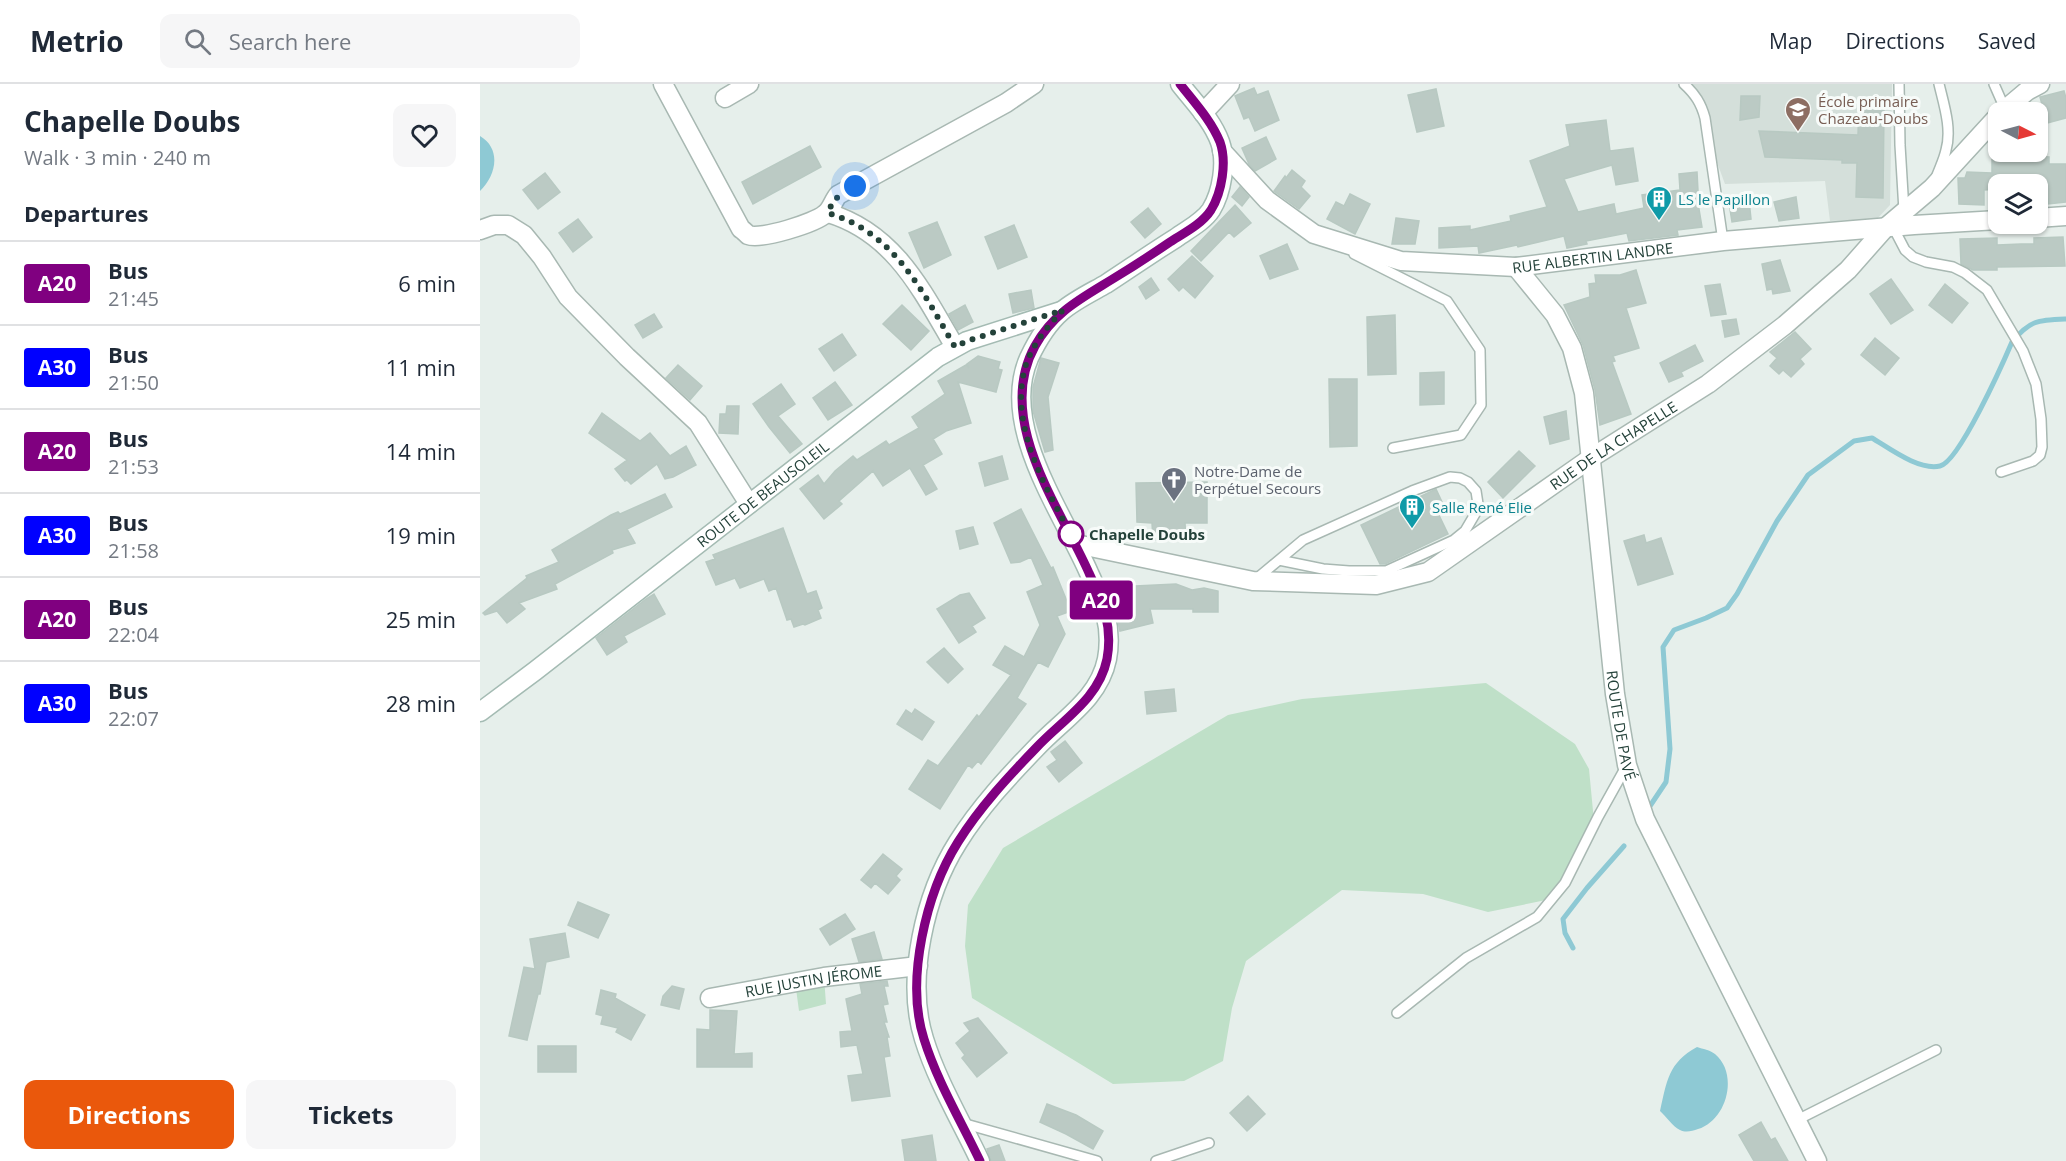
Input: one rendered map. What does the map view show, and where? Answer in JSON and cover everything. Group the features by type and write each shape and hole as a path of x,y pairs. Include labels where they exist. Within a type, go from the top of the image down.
{"street":[{"path":"663,84 741,229 748,235 756,236 800,227 828,213 844,218 866,230 892,250 924,295 955,347"},
{"path":"725,98 749,84"},
{"path":"828,213 838,195 1006,103 1034,84"},
{"path":"981,1161 932,1060 923,1036 916,988 925,920 941,876 957,843 998,787 1086,700 1103,674 1109,642 1105,609 1076,544 1050,494 1029,443 1022,408 1023,377 1028,361 1045,329 1063,310 1204,218 1211,210 1219,187 1223,165 1222,151 1214,130 1180,84"},
{"path":"1203,113 1230,84"},
{"name":"RUE DE LA CHAPELLE","path":"2014,102 2026,91 2040,84"},
{"name":"RUE DE LA CHAPELLE","path":"1076,544 1253,581 1376,585 1428,572 1591,458 1708,384 1767,339 1848,270 1904,211 1932,188 1988,128"},
{"name":"RUE ALBERTIN LANDRE","path":"1222,151 1267,200 1314,234 1401,261 1516,267 1723,241 1988,221"},
{"path":"2048,217 2066,216"},
{"path":"480,230 494,225 508,225 524,235 542,257 568,297 627,357 698,423 749,504"},
{"name":"ROUTE DE PAVÉ","path":"1516,267 1555,315 1572,348 1584,393 1615,694 1627,765 1645,819 1817,1161"},
{"name":"ROUTE DE BEAUSOLEIL","path":"480,712 938,357 967,341 1063,310"},
{"name":"RUE JUSTIN JÉROME","path":"710,998 824,977 918,966"}],"lane":[{"path":"1684,84 1695,94 1702,106 1705,118 1723,241"},
{"path":"1899,84 1904,211"},
{"path":"1932,188 1948,138 1948,124 1939,84"},
{"path":"1994,84 1999,102"},
{"path":"1889,227 1905,250 1913,257 1953,267 1988,290 2023,351 2036,384 2042,447 2040,455 2033,460 2001,472"},
{"path":"1314,234 1447,300 1480,350 1481,405 1461,435 1393,448"},
{"path":"1253,581 1303,540 1403,495 1450,477 1468,482 1476,491 1478,504 1465,531 1454,540 1386,571 1323,569 1279,560"},
{"path":"1397,1013 1466,958 1537,916 1565,883 1627,765"},
{"path":"1797,1120 1936,1050"},
{"path":"962,1123 1097,1161"},
{"path":"1156,1161 1209,1143"}],"shaded area":[{"name":"École primaire Chazeau-Doubs","path":"1688,84 1892,84 1890,205 1877,219 1830,221 1825,181 1725,184"}],"green space":[{"path":"1486,683 1575,744 1589,769 1595,832 1573,871 1546,900 1488,912 1423,894 1342,890 1246,961 1232,1008 1223,1061 1184,1081 1113,1084 972,998 965,946 968,905 1003,848 1228,715 1302,699"},
{"path":"824,977 826,1004 799,1011 795,981"}],"water":[{"path":"480,136 492,148 494,163 490,178 480,191"},
{"path":"1697,1047 1715,1054 1727,1073 1728,1084 1722,1107 1716,1116 1708,1124 1696,1130 1684,1131 1675,1126 1660,1111 1667,1082 1674,1066"}],"building":[{"path":"1254,88 1257,95 1268,91 1279,120 1255,131 1249,117 1244,119 1235,96"},
{"path":"1436,89 1444,126 1417,132 1408,95"},
{"path":"2064,91 2066,118 2048,123 2048,102 2041,102 2040,97"},
{"path":"1741,96 1760,96 1759,117 1740,120"},
{"path":"1859,104 1883,105 1883,198 1856,197 1857,163 1842,163 1842,160 1765,157 1759,131 1858,135"},
{"path":"1606,120 1610,151 1633,148 1638,181 1616,185 1612,165 1564,179 1578,212 1614,204 1616,214 1644,208 1642,195 1680,190 1679,174 1697,172 1698,191 1696,191 1702,227 1677,230 1678,235 1629,241 1627,233 1586,241 1587,244 1567,248 1564,236 1479,253 1478,246 1439,248 1439,228 1470,226 1470,230 1511,221 1510,216 1547,207 1530,161 1570,146 1566,125"},
{"path":"1266,137 1276,159 1255,171 1242,148"},
{"path":"810,146 821,167 753,204 742,182"},
{"path":"2049,157 2049,164 2066,164 2066,202 2048,204 2048,174 1988,174 1988,190 1984,190 1984,205 1959,204 1958,178 1965,178 1967,172 1992,173 1992,162 2048,162"},
{"path":"1292,170 1305,181 1301,187 1310,196 1299,209 1274,191"},
{"path":"545,173 560,192 538,209 523,190"},
{"path":"1240,187 1249,197 1242,206 1232,197"},
{"path":"1350,194 1370,204 1355,234 1327,219 1336,202 1344,206"},
{"path":"1796,197 1799,218 1779,221 1774,202"},
{"path":"1749,200 1751,219 1732,222 1729,203"},
{"path":"1235,205 1251,223 1234,237 1229,232 1201,261 1191,251"},
{"path":"1148,208 1161,224 1145,238 1131,222"},
{"path":"1396,218 1419,221 1415,244 1392,244"},
{"path":"578,219 592,237 573,252 559,233"},
{"path":"937,222 951,255 924,268 909,233"},
{"path":"1014,225 1027,257 998,269 985,237"},
{"path":"2063,237 2065,266 1997,267 1997,270 1973,270 1961,264 1960,239 1997,238 1997,245 2034,244 2034,238"},
{"path":"1287,244 1298,269 1270,279 1260,256"},
{"path":"1192,256 1213,276 1195,298 1183,287 1179,291 1168,279"},
{"path":"1780,260 1790,291 1773,294 1772,289 1767,290 1762,264"},
{"path":"1636,270 1646,303 1626,308 1639,348 1613,356 1615,361 1612,362 1631,414 1600,425 1595,390 1583,345 1564,305 1590,297 1589,284 1596,283 1595,275 1620,275"},
{"path":"1151,278 1159,290 1146,299 1139,287"},
{"path":"1891,279 1913,310 1891,324 1870,294"},
{"path":"1720,284 1726,314 1711,316 1705,286"},
{"path":"1945,284 1968,303 1952,323 1929,305"},
{"path":"1031,290 1034,308 1013,313 1009,294"},
{"path":"902,305 929,331 911,350 883,324"},
{"path":"965,305 973,322 958,330 949,314"},
{"path":"654,314 662,327 643,338 635,325"},
{"path":"1395,315 1396,374 1368,375 1367,317"},
{"path":"1736,319 1739,334 1725,337 1722,321"},
{"path":"1795,332 1811,349 1800,359 1804,364 1791,377 1783,370 1779,374 1770,366 1777,358 1770,352"},
{"path":"842,334 856,355 834,371 819,349"},
{"path":"1875,338 1899,358 1885,375 1861,355"},
{"path":"1695,345 1703,361 1681,372 1683,376 1669,382 1660,363"},
{"path":"978,356 1000,362 998,369 1002,370 996,392 958,382 971,423 946,431 933,439 942,454 923,465 937,489 926,495 910,468 883,486 873,471 839,501 842,504 824,519 800,489 818,475 824,484 853,456 857,460 886,441 889,445 919,428 912,417 945,394 938,381 966,365 969,368 967,364"},
{"path":"1041,358 1059,363 1048,397 1053,450 1045,452 1033,411 1033,387"},
{"path":"678,365 702,386 690,400 666,378"},
{"path":"1444,372 1444,404 1420,405 1420,373"},
{"path":"1329,379 1357,379 1357,446 1330,447"},
{"path":"835,382 852,405 828,420 813,398"},
{"path":"781,384 795,404 778,416 802,444 790,453 753,404"},
{"path":"727,406 739,406 738,434 719,433 720,414 726,414"},
{"path":"1566,411 1569,439 1550,444 1544,417"},
{"path":"602,413 640,441 650,433 670,456 686,446 696,465 665,479 657,464 631,484 625,481 615,469 627,460 589,433"},
{"path":"1519,451 1535,466 1503,498 1488,482"},
{"path":"1002,456 1008,479 985,486 979,463"},
{"name":"Notre-Dame de Perpétuel Secours","path":"1207,482 1207,523 1185,523 1186,540 1153,540 1152,523 1137,522 1136,483"},
{"name":"Salle René Elie","path":"1436,489 1443,504 1435,507 1448,534 1385,564 1380,564 1361,525"},
{"path":"665,494 672,507 627,529 635,543 612,550 613,553 555,584 557,589 519,603 525,609 507,623 497,611 485,615 483,613 527,578 526,576 559,562 552,550 611,515 618,512 620,514"},
{"path":"1021,509 1051,568 1053,567 1071,611 1057,616 1065,634 1048,667 1038,662 1017,698 1026,704 981,764 978,761 972,768 968,765 940,809 909,789 928,760 938,766 1011,675 993,665 1005,646 1024,657 1040,625 1027,592 1043,585 1031,557 1011,563 994,523"},
{"path":"973,527 978,544 960,549 956,531"},
{"path":"783,528 807,594 816,591 822,608 818,610 821,618 794,627 791,619 787,620 776,588 769,591 764,579 740,588 735,578 716,585 706,562 715,559 713,555"},
{"path":"1644,535 1646,543 1661,538 1673,574 1638,585 1624,541"},
{"path":"1134,584 1135,586 1176,584 1192,590 1204,588 1218,591 1218,612 1193,612 1193,609 1150,609 1153,623 1120,631 1117,616 1121,615 1113,590"},
{"path":"969,593 985,618 972,626 976,632 959,643 937,609 960,595"},
{"path":"654,594 665,614 624,636 627,642 607,655 596,638"},
{"path":"944,648 963,669 948,683 927,662"},
{"path":"1174,689 1176,711 1147,714 1145,692"},
{"path":"915,709 934,722 922,740 897,724 906,710 912,714"},
{"path":"1065,741 1082,763 1059,782 1047,767 1057,760 1051,752"},
{"path":"883,854 902,869 896,876 900,880 888,894 875,883 871,888 861,880"},
{"path":"578,902 609,915 598,938 568,925"},
{"path":"845,914 855,929 830,945 820,929"},
{"path":"874,932 882,959 859,962 852,939"},
{"path":"565,933 569,957 546,962 527,1040 509,1036 524,967 535,969 530,939"},
{"path":"887,981 888,986 884,986 888,1004 883,1005 890,1056 884,1057 890,1096 852,1101 848,1076 863,1074 857,1045 841,1047 840,1032 852,1031 846,999 862,994 860,984"},
{"path":"672,986 684,989 679,1009 661,1005 663,996"},
{"path":"601,990 616,994 615,998 645,1015 631,1040 616,1032 618,1028 601,1024 603,1016 596,1014"},
{"path":"710,1010 737,1011 734,1054 752,1053 752,1067 697,1067 697,1029 710,1030"},
{"path":"978,1018 1007,1053 977,1077 962,1058 965,1055 956,1043 970,1031 964,1023"},
{"path":"538,1046 576,1046 576,1072 538,1072"},
{"path":"1248,1096 1265,1114 1247,1131 1230,1113"},
{"path":"1047,1104 1076,1115 1103,1131 1093,1149 1040,1122"},
{"path":"1761,1122 1771,1140 1775,1138 1788,1161 1754,1161 1739,1135"},
{"path":"932,1135 936,1161 905,1161 902,1140"},
{"path":"999,1145 1005,1161 991,1161 987,1149"}],"waterway":[{"path":"1650,806 1666,782 1670,749 1663,647 1674,630 1727,608 1777,521 1808,475 1854,441 1872,438 1914,462 1932,467 1940,466 1958,448 1969,431 2012,342 2030,325 2048,320 2066,319"},
{"path":"1573,948 1565,933 1563,919 1624,846"}],"bus line":[{"name":"A20","path":"980,1161 923,1036 916,988 925,920 941,876 957,843 998,787 1086,700 1103,674 1109,642 1105,609 1076,544 1050,494 1029,443 1022,408 1023,377 1028,361 1045,329 1063,310 1192,227 1211,210 1222,176 1222,151 1214,130 1180,84"}],"place":[{"name":"École primaire Chazeau-Doubs","path":"1798,133"},
{"name":"LS le Papillon","path":"1659,222"},
{"name":"Notre-Dame de Perpétuel Secours","path":"1174,503"},
{"name":"Salle René Elie","path":"1412,530"},
{"name":"Chapelle Doubs","path":"1071,534"}],"route":[{"path":"855,186 838,195 828,213 844,218 866,230 892,250 924,295 955,347 1063,310 1045,329 1028,361 1023,377 1022,408 1029,443 1050,494 1071,534"}]}
